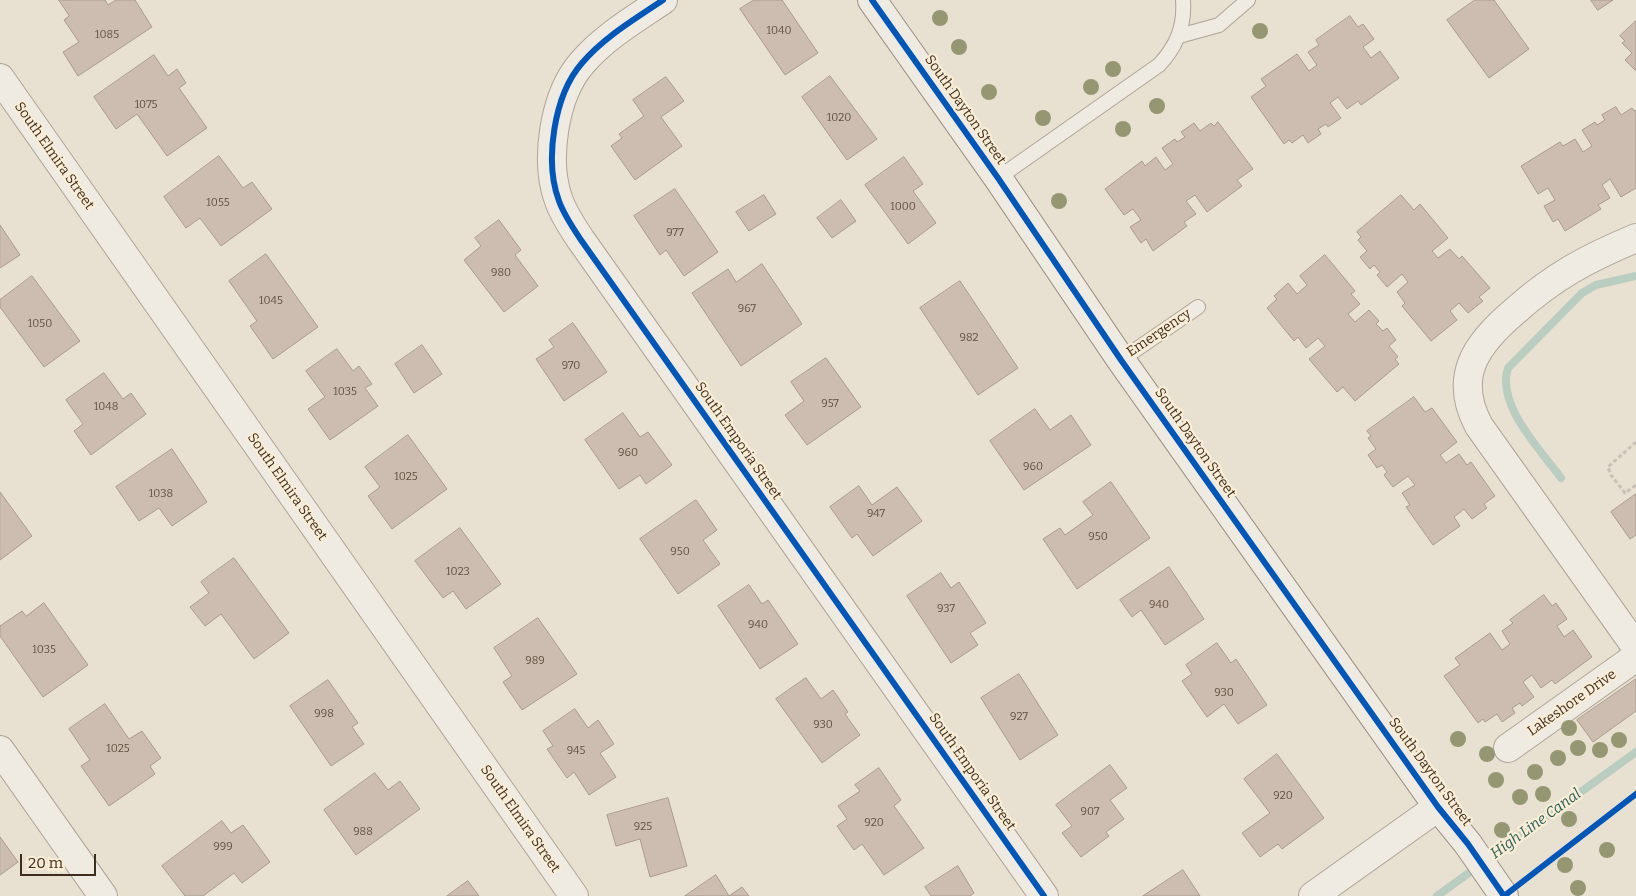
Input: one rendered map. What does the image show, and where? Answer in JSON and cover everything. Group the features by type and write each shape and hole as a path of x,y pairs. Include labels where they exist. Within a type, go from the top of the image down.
{"street":[{"name":"South Emporia Street","path":"663,0 599,46 582,62 569,82 558,114 552,145 552,170 559,202 594,258 1044,896"},
{"name":"South Dayton Street","path":"872,0 998,178 1121,360 1438,807 1472,850 1499,889"},
{"name":"South Elmira Street","path":"0,78 574,896"},
{"path":"1636,238 1567,270 1532,295 1482,343 1471,363 1468,382 1470,406 1479,426 1636,647"},
{"name":"Lakeshore Drive","path":"1508,748 1636,657"},
{"path":"0,750 102,896"},
{"path":"1313,896 1438,807"}],"lane":[{"path":"998,178 1147,74 1170,53 1180,36 1184,16 1183,0"},
{"path":"1180,36 1219,25 1248,0"},
{"name":"Emergency","path":"1121,360 1198,307"}],"path":[{"path":"1636,442 1608,467 1611,475 1625,493 1636,485"}],"building":[{"path":"59,0 105,0 108,5 116,0 135,0 152,27 78,76 63,52 79,42 64,20 69,16"},
{"path":"754,0 782,0 818,53 785,75 740,9"},
{"path":"1475,0 1494,0 1529,49 1489,78 1447,20"},
{"path":"1591,0 1613,0 1598,10"},
{"path":"1350,16 1358,27 1363,24 1374,39 1363,47 1371,58 1380,51 1399,78 1361,105 1358,101 1347,109 1338,97 1330,103 1341,118 1328,127 1326,124 1318,129 1321,134 1308,143 1303,135 1292,143 1289,140 1284,144 1251,97 1266,86 1261,79 1297,54 1309,71 1317,65 1308,52 1319,45 1316,40"},
{"path":"1636,21 1636,71 1625,60 1632,53 1622,43 1625,41 1620,36"},
{"path":"154,55 168,76 177,69 186,83 179,88 207,128 167,156 137,114 116,129 94,97"},
{"path":"830,76 877,139 847,160 802,97"},
{"path":"666,77 684,101 661,117 682,146 635,180 611,146 622,138 619,134 644,116 633,100"},
{"path":"1616,107 1621,115 1632,108 1634,111 1636,110 1636,188 1621,197 1610,179 1602,185 1610,198 1598,205 1601,209 1565,231 1558,219 1553,222 1544,206 1555,200 1548,188 1538,194 1521,166 1560,142 1563,146 1575,139 1583,152 1592,146 1582,130 1595,122 1597,125 1605,120 1602,115"},
{"path":"1218,122 1253,169 1237,180 1242,186 1207,212 1195,195 1186,201 1196,214 1184,222 1187,226 1153,251 1146,239 1141,243 1130,227 1141,220 1133,209 1124,215 1105,189 1142,161 1145,166 1156,157 1165,170 1173,164 1162,148 1175,139 1177,142 1185,137 1181,132 1194,123 1200,131 1211,123 1214,126"},
{"path":"219,156 243,188 252,182 272,209 221,246 200,218 186,228 164,197"},
{"path":"904,157 923,184 913,191 936,223 908,244 865,185"},
{"path":"675,189 718,252 684,276 666,250 660,255 634,216"},
{"path":"764,195 776,214 749,231 736,212"},
{"path":"1401,195 1414,210 1420,204 1448,238 1432,251 1438,258 1450,249 1459,259 1462,256 1490,288 1479,297 1483,301 1468,313 1459,303 1450,311 1457,320 1431,341 1402,306 1405,303 1397,292 1408,282 1402,274 1387,287 1377,275 1380,272 1374,265 1370,269 1360,257 1367,251 1358,240 1361,237 1357,232"},
{"path":"841,200 856,221 832,238 817,218"},
{"path":"499,220 521,250 515,255 538,286 504,312 464,260 481,246 475,238"},
{"path":"0,225 20,255 0,268"},
{"path":"266,254 318,327 273,359 250,326 257,321 229,281"},
{"path":"1325,255 1355,291 1351,294 1360,304 1348,314 1355,322 1369,310 1379,321 1376,324 1383,331 1387,328 1396,340 1389,346 1398,357 1395,359 1399,364 1355,401 1343,387 1337,392 1309,359 1325,346 1318,338 1306,348 1298,337 1294,341 1267,308 1277,299 1274,296 1288,283 1297,294 1307,285 1300,276"},
{"path":"762,264 802,324 741,366 692,293 728,269 736,282"},
{"path":"32,276 80,341 44,367 0,307 0,300"},
{"path":"960,281 1018,368 978,395 920,308"},
{"path":"573,323 607,372 564,401 536,359 554,347 549,340"},
{"path":"422,345 442,374 414,393 395,364"},
{"path":"337,349 353,371 359,366 372,384 365,388 378,406 330,440 308,409 325,397 306,371"},
{"path":"826,358 861,407 807,445 785,415 804,401 791,382"},
{"path":"104,373 123,399 131,393 146,414 91,455 74,431 83,424 66,400"},
{"path":"1414,397 1425,412 1432,408 1457,442 1440,455 1446,463 1459,454 1467,465 1471,462 1495,496 1484,504 1487,508 1472,519 1464,509 1454,517 1460,526 1433,545 1406,507 1410,505 1402,493 1415,485 1408,476 1393,487 1384,475 1387,472 1382,465 1377,468 1368,455 1376,449 1368,438 1371,436 1367,431"},
{"path":"1035,409 1050,430 1071,415 1091,445 1024,490 990,441"},
{"path":"623,413 640,437 648,432 672,465 646,484 640,475 619,489 585,440"},
{"path":"408,435 447,489 392,529 368,496 380,487 365,467"},
{"path":"172,449 207,502 172,526 159,508 139,521 116,487"},
{"path":"1111,482 1150,538 1077,589 1043,539 1060,528 1065,535 1093,515 1083,502"},
{"path":"859,486 872,505 897,487 922,521 873,556 857,534 852,538 830,507"},
{"path":"0,492 32,536 0,560"},
{"path":"1636,494 1636,535 1630,539 1611,512"},
{"path":"696,500 717,530 703,540 720,564 678,594 640,539"},
{"path":"460,528 501,584 466,609 453,591 443,598 415,561"},
{"path":"234,558 289,633 254,659 221,614 205,626 190,607 209,593 201,582"},
{"path":"1169,567 1204,619 1165,645 1141,610 1132,617 1120,600"},
{"path":"941,573 951,588 959,582 986,623 970,633 978,645 951,663 907,596"},
{"path":"749,585 762,604 768,600 798,644 760,669 718,606"},
{"path":"1544,595 1552,606 1556,603 1567,619 1557,626 1564,637 1573,630 1592,657 1555,684 1552,680 1541,688 1532,675 1523,682 1534,697 1522,706 1520,703 1512,708 1515,713 1502,722 1497,714 1485,722 1483,719 1478,723 1444,676 1460,665 1455,658 1490,633 1502,650 1510,644 1502,631 1513,623 1510,620"},
{"path":"44,603 88,665 43,697 0,636 0,626 22,611 26,616"},
{"path":"538,618 577,674 522,710 503,682 512,676 494,648"},
{"path":"1217,643 1231,663 1236,659 1267,705 1238,724 1224,704 1207,717 1182,681 1192,674 1186,665"},
{"path":"1019,674 1058,735 1020,760 981,698"},
{"path":"806,678 821,699 833,690 848,712 845,714 860,735 822,763 776,699"},
{"path":"1636,679 1636,711 1593,742 1577,720"},
{"path":"328,680 358,723 352,727 364,744 331,766 290,706"},
{"path":"105,704 129,739 142,731 161,758 150,766 155,774 109,806 81,766 90,760 69,729"},
{"path":"575,709 588,728 598,720 614,744 600,753 616,777 589,795 574,772 567,778 547,749 553,746 543,731"},
{"path":"1277,754 1324,818 1282,849 1278,844 1260,857 1242,833 1270,813 1244,779"},
{"path":"1110,765 1127,788 1110,800 1124,819 1106,832 1109,836 1081,857 1062,833 1072,826 1056,805"},
{"path":"879,768 901,800 894,806 924,848 884,875 862,844 854,850 837,826 847,819 838,806 860,791 855,785"},
{"path":"375,773 388,790 400,781 420,809 356,855 324,810"},
{"path":"668,798 687,866 650,877 640,839 616,846 607,815"},
{"path":"222,821 231,833 243,825 270,862 242,883 234,873 203,896 185,896 162,866"},
{"path":"0,837 18,862 0,875"},
{"path":"958,866 974,893 970,896 931,896 925,887"},
{"path":"1183,870 1200,896 1143,896"},
{"path":"716,875 729,896 685,896"},
{"path":"468,881 479,896 447,896"},
{"path":"742,887 749,896 729,896"}],"waterway":[{"path":"1561,478 1522,426 1514,411 1508,397 1506,382 1508,368 1582,293 1596,285 1636,276"},
{"name":"High Line Canal","path":"1437,896 1636,752"}],"cycle path":[{"path":"663,0 600,45 572,76 564,92 558,110 552,148 552,167 561,206 581,240 1044,896"},
{"path":"872,0 998,178 1121,360 1438,807 1468,844 1504,896"},
{"path":"1504,896 1636,794"}]}
